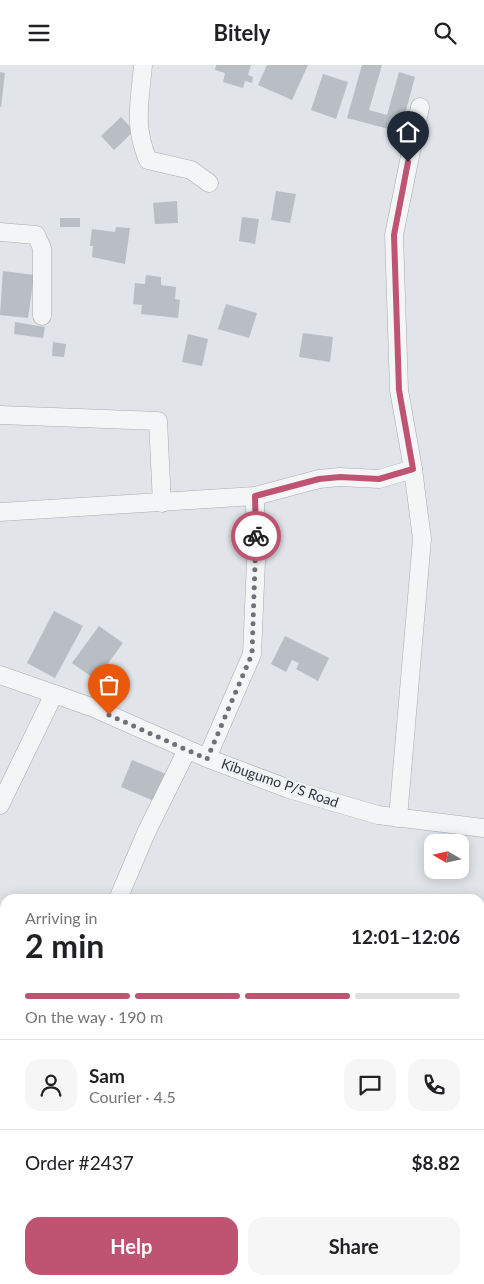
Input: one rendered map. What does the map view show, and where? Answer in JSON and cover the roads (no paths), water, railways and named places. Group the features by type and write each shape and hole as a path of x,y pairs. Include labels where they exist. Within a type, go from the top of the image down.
{"street":[{"path":"143,65 138,117 139,141 148,160 191,171 209,183"},
{"path":"398,818 422,539 413,469 399,390 394,235 420,107"},
{"path":"0,232 36,235 42,248 42,316"},
{"path":"0,415 158,421 162,503"},
{"path":"0,512 255,496 319,479 340,477 379,479 413,469"},
{"path":"207,759 252,654 256,561 255,496"},
{"name":"Kibugumo P/S Road","path":"0,675 94,708 207,759 289,789 378,815 484,828"},
{"path":"0,805 54,694"},
{"path":"120,894 146,833 187,750"}]}
